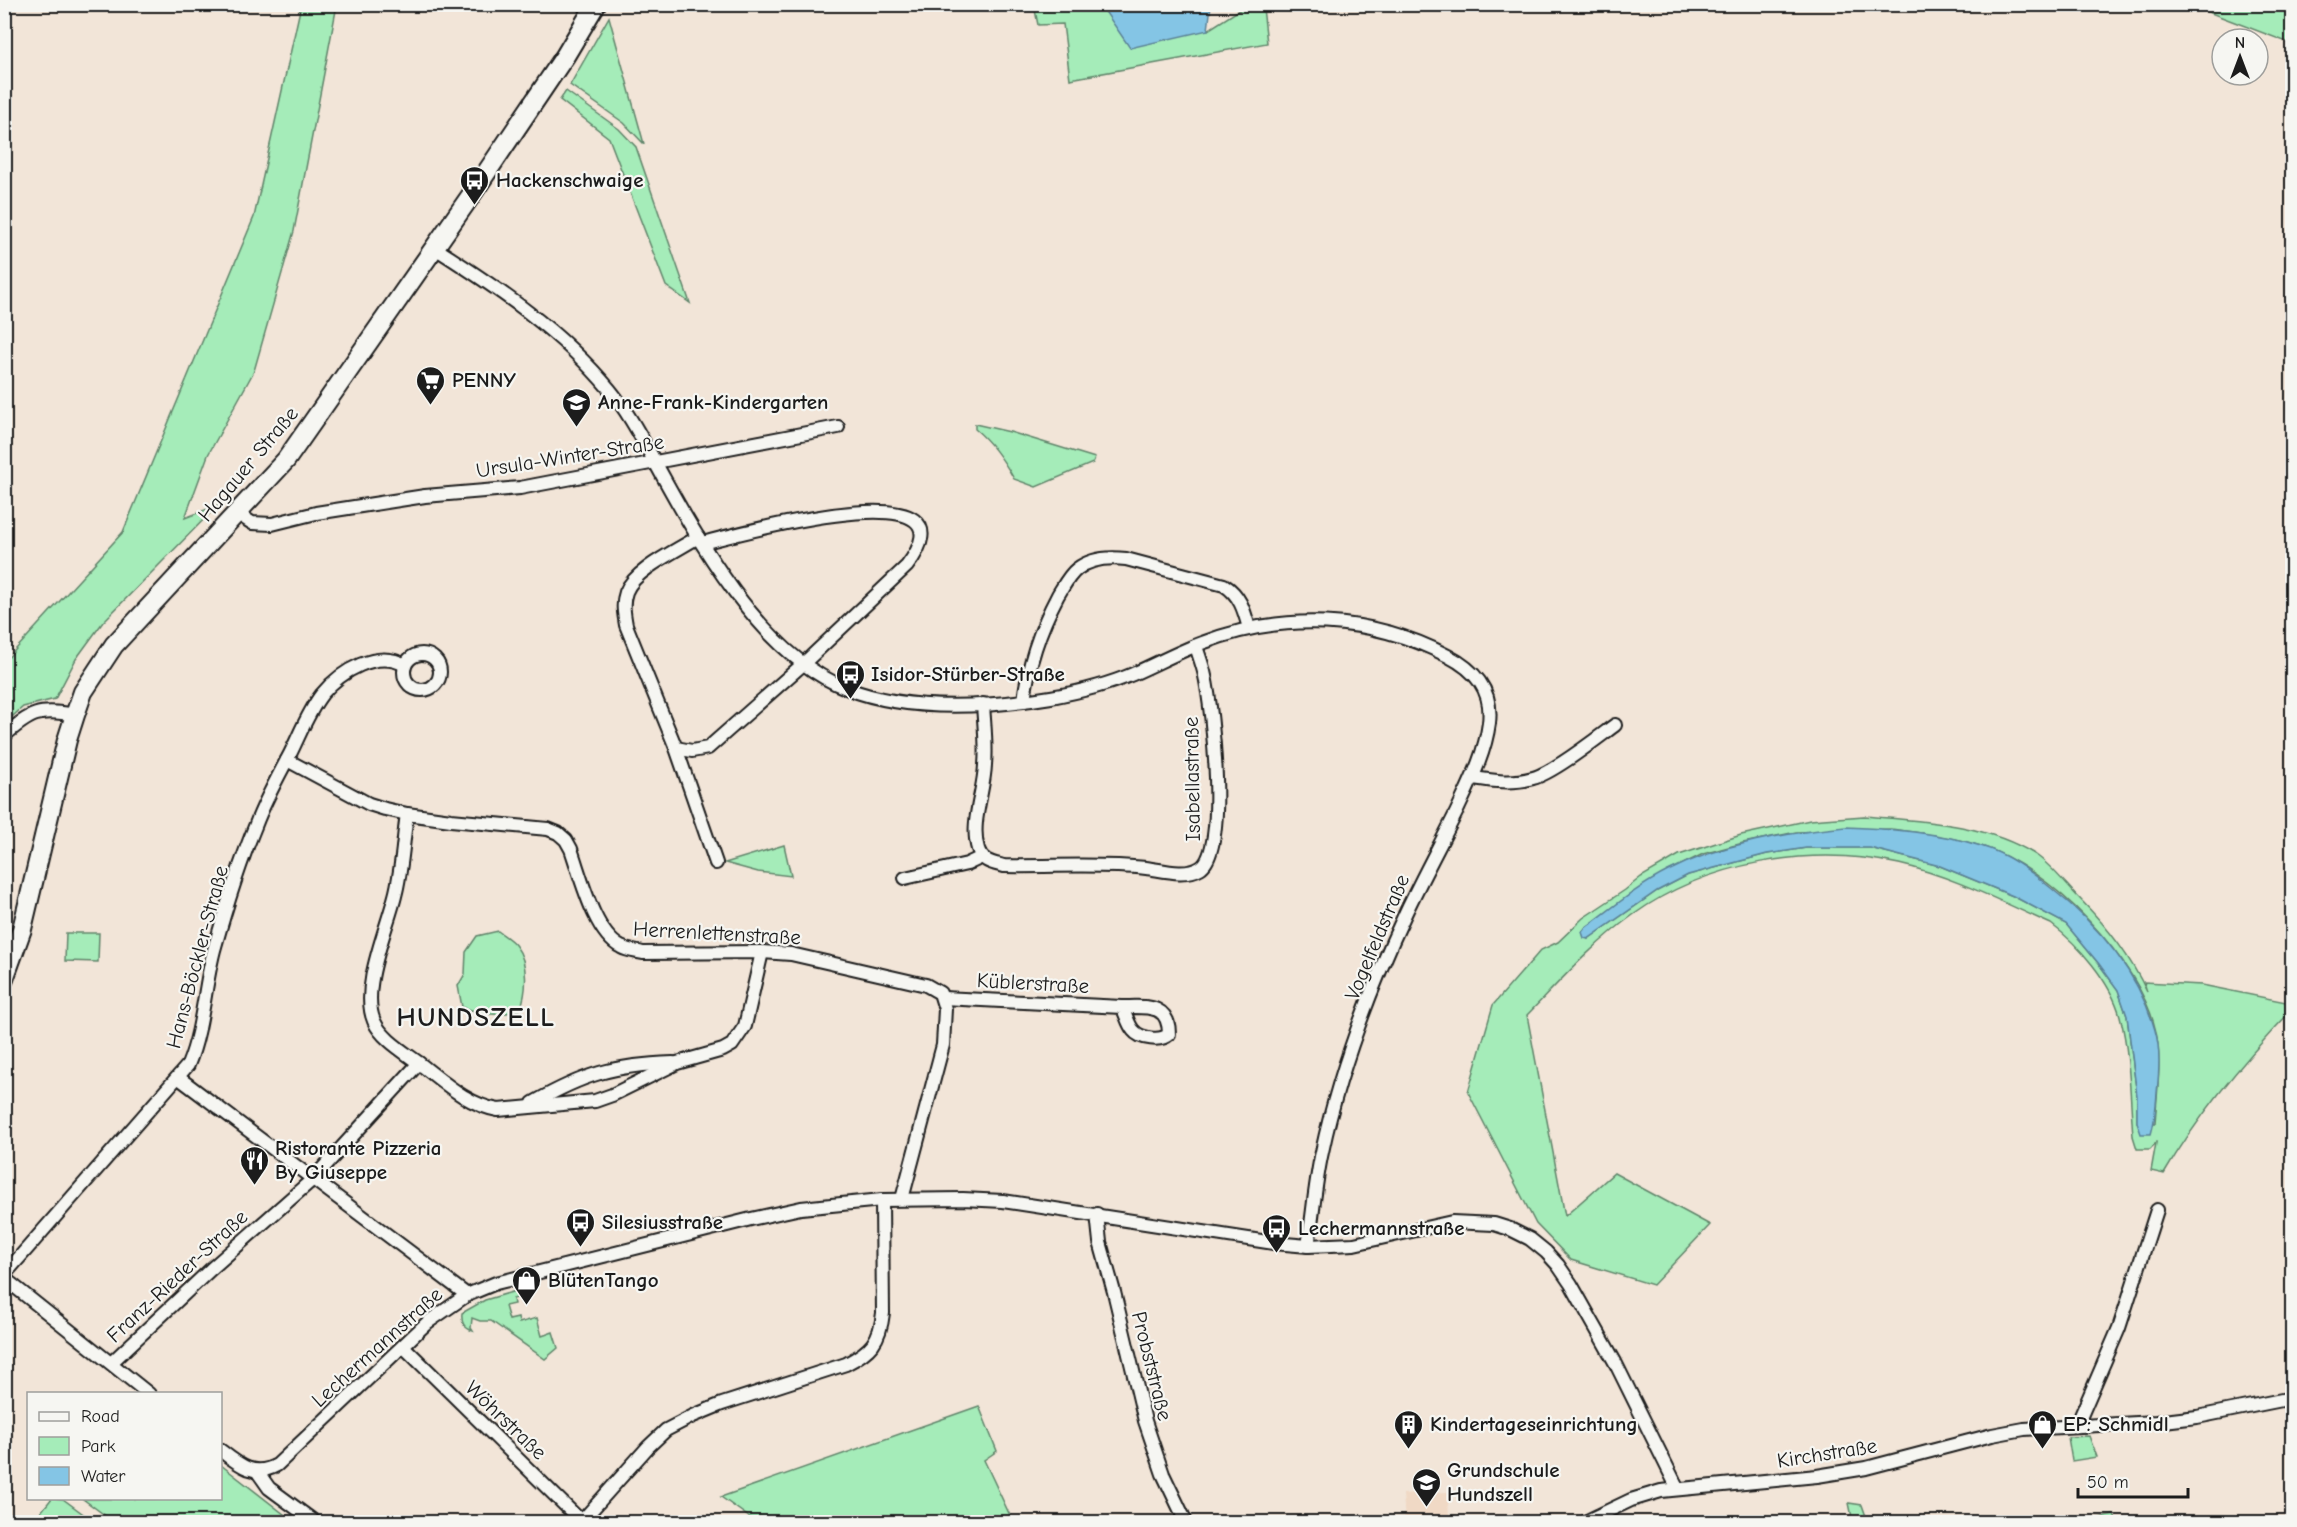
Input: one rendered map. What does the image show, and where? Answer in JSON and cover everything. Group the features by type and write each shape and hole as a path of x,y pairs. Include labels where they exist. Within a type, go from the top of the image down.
{"street":[{"name":"Hagauer Straße","path":"4,979 22,929 67,740 83,692 114,645 286,460 435,248 565,56 596,4"},
{"path":"435,248 514,301 554,331 573,349 612,393 633,422 700,540 750,611 802,665 827,680 865,694 919,704 983,704 1024,701 1100,685 1127,676 1196,646 1249,628 1240,601 1233,591 1224,585 1126,559 1112,557 1089,562 1076,569 1049,612 1036,642 1024,701"},
{"name":"Ursula-Winter-Straße","path":"238,514 252,523 272,524 316,513 424,495 520,488 838,427"},
{"path":"676,748 692,751 708,748 802,665 907,566 916,554 920,543 920,533 915,521 899,513 832,515 793,520 700,540 639,574 626,591 623,608 626,626 676,748 716,863"},
{"name":"Vogelfeldstraße","path":"1249,628 1294,622 1349,624 1405,637 1459,662 1480,680 1489,703 1489,721 1473,778 1405,914 1346,1066 1321,1157 1308,1246"},
{"name":"Isabellastraße","path":"982,857 990,863 1004,866 1120,865 1173,872 1189,872 1200,868 1209,860 1215,835 1215,755 1205,676 1196,646"},
{"name":"Hans-Böckler-Straße","path":"4,1277 188,1065 195,1049 213,953 232,887 256,822 314,706 335,682 372,660 395,659 405,665"},
{"path":"905,878 967,864 982,857 978,849 976,828 985,765 983,704"},
{"path":"4,736 26,717 42,712 75,715"},
{"path":"1473,778 1499,782 1517,782 1535,778 1615,725"},
{"name":"Herrenlettenstraße","path":"287,760 369,804 407,814 451,820 536,826 558,833 571,849 597,919 607,936 620,946 643,952 762,952 818,959 926,985 940,993 943,998"},
{"path":"407,814 395,896 378,953 370,998 374,1020 379,1030 418,1063 446,1085 483,1107 498,1110 595,1101 677,1063 723,1050 732,1045 740,1036 748,1016 762,952"},
{"path":"902,1199 943,1044 945,1009 943,998"},
{"name":"Küblerstraße","path":"943,998 1122,1007"},
{"name":"Franz-Rieder-Straße","path":"111,1363 211,1269 313,1179 418,1063"},
{"path":"530,1106 570,1083 600,1071 642,1064 677,1063"},
{"path":"178,1078 467,1295"},
{"name":"Lechermannstraße","path":"257,1471 277,1465 428,1322 467,1295 521,1276 751,1218 801,1208 902,1199 1003,1201 1274,1243 1308,1246 1354,1244 1452,1222 1494,1224 1510,1229 1530,1239 1546,1252 1571,1284 1615,1362 1678,1489"},
{"path":"582,1522 648,1447 666,1430 722,1404 846,1364 860,1357 871,1347 882,1329 882,1200"},
{"path":"2077,1425 2119,1328 2157,1209"},
{"name":"Probststraße","path":"1097,1214 1100,1242 1150,1439 1163,1474 1186,1522"},
{"path":"4,1277 147,1392"},
{"name":"Wöhrstraße","path":"403,1346 582,1522"},
{"name":"Kirchstraße","path":"1586,1522 1631,1500 1661,1491 1817,1476 1866,1468 1992,1435 2024,1429 2128,1424 2187,1418 2292,1398"},
{"path":"222,1452 248,1470 257,1471 269,1488 315,1522"}],"shaded area":[{"name":"Grundschule Hundszell","path":"1448,1492 1449,1521 1454,1522 1405,1522 1403,1494"}],"green space":[{"path":"301,5 337,5 294,231 254,371 208,455 185,518 218,505 103,622 76,659 55,699 23,707 5,723 5,661 123,532 254,217"},
{"path":"1034,5 1121,5 1104,10 1208,30 1247,5 1274,5 1263,8 1267,43 1070,79 1063,24 1038,25"},
{"path":"2190,5 2292,5 2292,44 2270,36 2270,27 2248,27"},
{"path":"609,17 644,144 624,123 570,85"},
{"path":"566,91 619,129 636,147 690,303 666,286 609,138 560,100"},
{"path":"975,424 1010,432 1095,458 1093,463 1036,487 1014,479 997,452 975,429"},
{"path":"1864,816 1953,825 1996,836 2036,855 2053,870 2110,932 2147,992 2144,982 2202,985 2291,1003 2291,1011 2222,1089 2164,1174 2151,1171 2156,1143 2150,1149 2137,1149 2133,1136 2126,1045 2116,1003 2092,965 2072,942 2051,924 1938,875 1866,858 1796,857 1726,870 1662,897 1633,915 1591,950 1527,1015 1565,1216 1614,1173 1710,1225 1653,1285 1571,1260 1536,1224 1468,1092 1493,1005 1541,950 1558,942 1583,918 1641,877 1679,855 1741,835 1810,820","holes":["1891,829 1970,843 2007,857 2035,874 2062,895 2088,920 2112,947 2132,976 2147,1004 2158,1043 2159,1066 2155,1123 2137,1122 2137,1096 2127,1016 2118,990 2066,924 2013,896 1940,866 1870,848 1806,848 1767,854 1688,875 1657,891 1588,939 1585,928 1667,872 1703,854 1796,832"]},
{"path":"784,845 791,876 758,872 725,863"},
{"path":"498,931 514,944 523,961 526,978 520,1010 491,1014 462,1007 458,986 465,974 466,952 477,936"},
{"path":"66,933 99,933 98,962 65,961"},
{"path":"526,1288 528,1295 513,1299 514,1304 505,1306 509,1320 518,1318 519,1323 537,1318 542,1336 553,1332 558,1348 545,1359 491,1321 472,1318 473,1331 465,1327 463,1322 462,1313 485,1300"},
{"path":"979,1406 997,1451 984,1460 1013,1522 756,1522 721,1497"},
{"path":"2089,1436 2097,1457 2072,1461 2068,1437"},
{"path":"222,1466 294,1522 114,1522 84,1500 222,1500"},
{"path":"50,1500 64,1500 94,1522 33,1522"},
{"path":"1849,1503 1862,1505 1868,1522 1853,1522"},
{"path":"2114,1515 2117,1522 2079,1522"}],"water":[{"path":"1121,4 1211,5 1208,30 1130,48 1104,10"},
{"path":"1846,827 1931,834 1991,849 2027,869 2085,918 2127,969 2148,1008 2155,1030 2159,1070 2151,1134 2141,1134 2137,1122 2137,1096 2127,1016 2118,990 2099,964 2066,924 2013,896 1940,866 1870,848 1806,848 1767,854 1688,875 1657,891 1588,939 1584,938 1582,932 1585,928 1625,898 1646,883 1689,861 1732,846 1755,841 1800,832"}],"place":[{"name":"Hackenschwaige","path":"475,206"},
{"name":"PENNY","path":"431,406"},
{"name":"Anne-Frank-Kindergarten","path":"577,428"},
{"name":"Isidor-Stürber-Straße","path":"850,700"},
{"name":"Ristorante Pizzeria By Giuseppe","path":"254,1186"},
{"name":"Silesiusstraße","path":"581,1248"},
{"name":"Lechermannstraße","path":"1277,1254"},
{"name":"BlütenTango","path":"527,1306"},
{"name":"Kindertageseinrichtung","path":"1409,1450"},
{"name":"EP: Schmidl","path":"2042,1450"},
{"name":"Grundschule Hundszell","path":"1426,1508"}],"district":[{"name":"HUNDSZELL","path":"476,1017"}]}
